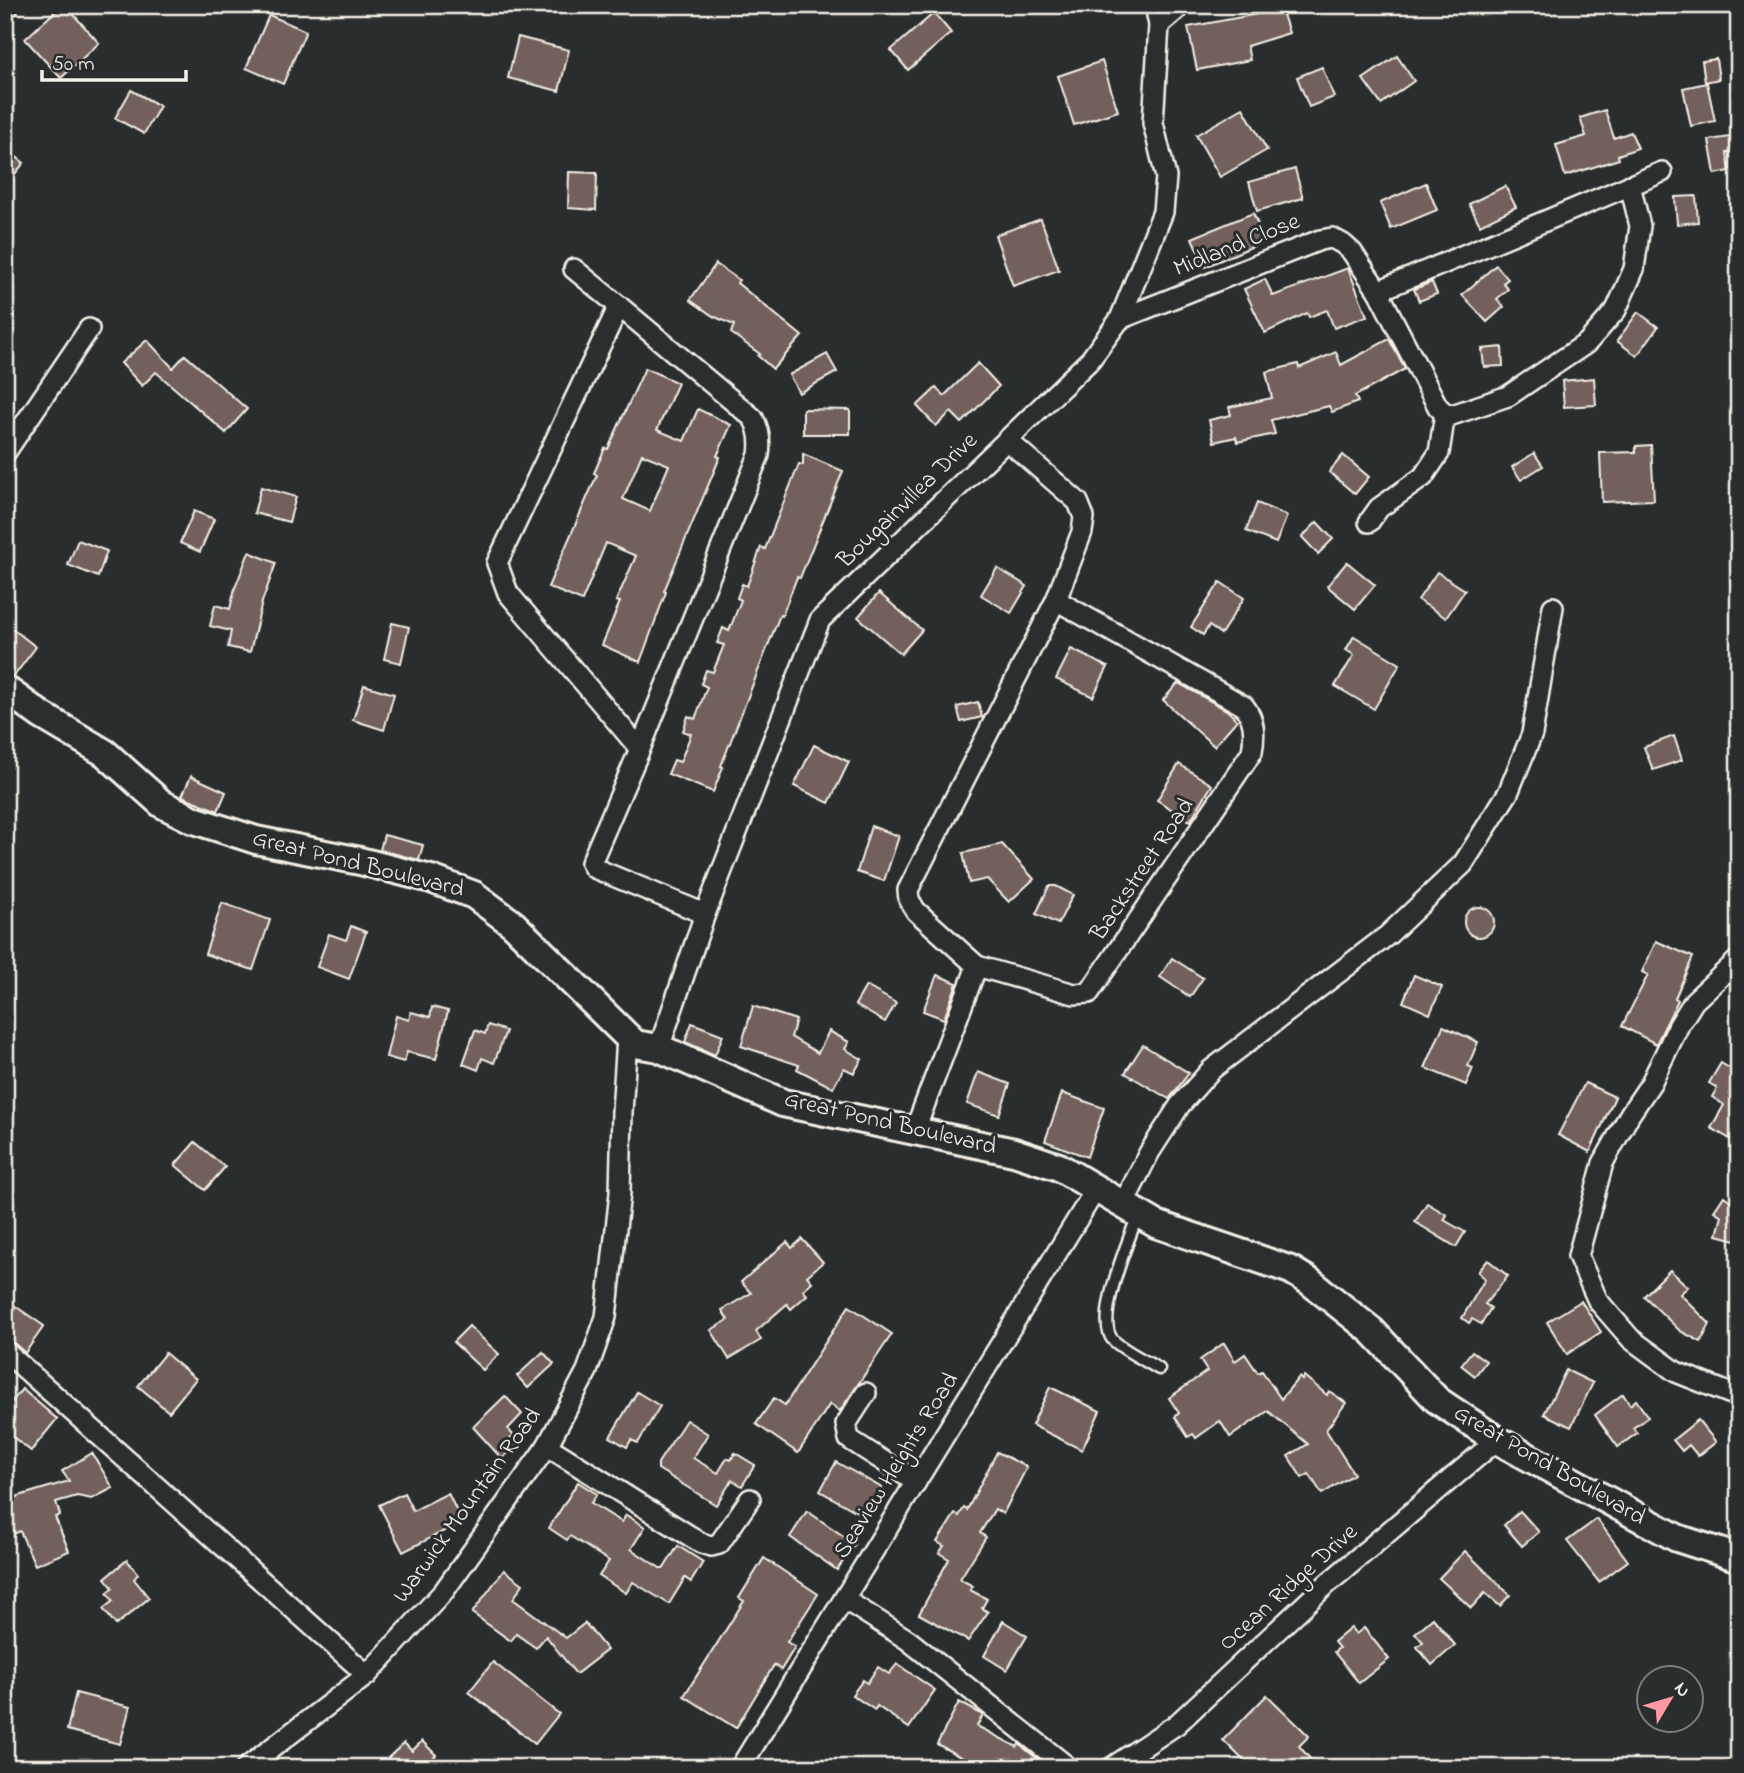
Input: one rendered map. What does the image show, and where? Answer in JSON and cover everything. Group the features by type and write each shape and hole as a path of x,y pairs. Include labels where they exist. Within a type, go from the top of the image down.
{"street":[{"path":"5,9 9,5"},
{"name":"Bougainvillea Drive","path":"659,1048 705,914 820,620 1090,360 1120,318 1163,212 1166,177 1153,123 1159,25 1155,5"},
{"path":"1159,25 1182,5"},
{"path":"1378,291 1662,172"},
{"path":"1369,522 1379,508 1423,477 1439,453 1445,413 1452,415 1508,396 1587,343 1616,310 1634,269 1640,226 1630,185"},
{"name":"Midland Close","path":"1120,318 1320,240 1332,239 1352,252 1378,291 1438,407 1445,413"},
{"path":"574,269 752,418 758,428 761,443 759,455 592,863 594,868 705,914"},
{"path":"619,306 497,563 508,593 640,749"},
{"path":"5,453 89,329"},
{"path":"915,1130 977,966 916,911 909,900 908,890 1056,600 1082,532 1084,517 1078,502 1007,440"},
{"name":"Backstreet Road","path":"977,966 1074,994 1089,993 1252,752 1254,727 1251,715 1244,706 1056,600"},
{"path":"1130,1210 1149,1153 1180,1105 1211,1070 1388,935 1463,864 1508,793 1532,734 1553,607"},
{"name":"Great Pond Boulevard","path":"5,689 41,715 105,753 162,804 194,820 256,840 360,861 431,879 474,895 513,924 635,1044 659,1048 783,1103 1014,1152 1059,1167 1156,1224 1300,1275 1372,1331 1437,1400 1497,1440 1677,1538 1739,1558"},
{"path":"1739,959 1694,1001 1679,1025 1651,1083 1603,1163 1578,1256 1598,1301 1630,1339 1675,1372 1739,1397"},
{"name":"Warwick Mountain Road","path":"246,1768 367,1675 443,1591 547,1446 587,1371 606,1317 620,1193 627,1038"},
{"name":"Seaview Heights Road","path":"740,1768 1096,1189"},
{"path":"5,1351 367,1675"},
{"path":"866,1393 846,1424 849,1439 916,1482"},
{"name":"Ocean Ridge Drive","path":"1111,1768 1177,1724 1327,1584 1497,1440"},
{"path":"547,1446 701,1544 719,1544 750,1499"},
{"path":"844,1599 908,1640 1069,1768"}],"lane":[{"path":"1130,1210 1106,1321 1111,1339 1159,1369"}],"building":[{"path":"65,5 99,43 61,78 25,39"},
{"path":"1261,5 1280,5 1289,33 1247,46 1250,60 1197,70 1188,27 1263,13"},
{"path":"934,13 951,33 908,70 891,50"},
{"path":"269,15 306,31 283,84 246,68"},
{"path":"518,37 569,50 559,91 508,78"},
{"path":"1397,56 1414,81 1381,104 1363,79"},
{"path":"1716,59 1719,79 1705,82 1702,61"},
{"path":"1102,61 1118,111 1074,125 1058,76"},
{"path":"1322,67 1334,97 1309,107 1297,77"},
{"path":"1707,83 1715,121 1691,126 1683,88"},
{"path":"131,90 160,106 144,134 115,118"},
{"path":"1243,108 1267,150 1220,177 1196,135"},
{"path":"1605,110 1614,138 1631,132 1638,148 1618,155 1619,159 1565,176 1556,145 1586,136 1580,118"},
{"path":"1730,137 1733,152 1727,153 1730,171 1715,174 1709,140"},
{"path":"5,148 24,163 5,186"},
{"path":"1295,169 1303,198 1257,211 1249,182"},
{"path":"569,172 597,173 596,210 568,208"},
{"path":"1426,183 1437,210 1391,229 1380,203"},
{"path":"1505,186 1516,207 1480,225 1469,204"},
{"path":"1696,196 1698,222 1677,224 1675,197"},
{"path":"1253,213 1265,241 1205,267 1192,238"},
{"path":"1041,219 1059,270 1013,286 995,235"},
{"path":"716,264 739,280 737,283 802,336 773,369 758,356 760,354 731,333 734,325 713,316 690,300"},
{"path":"1496,265 1508,279 1503,283 1508,289 1497,299 1504,307 1487,322 1462,295"},
{"path":"1348,268 1367,316 1334,328 1327,310 1309,317 1307,313 1265,333 1244,289 1265,279 1273,296"},
{"path":"1432,282 1437,294 1419,301 1414,289"},
{"path":"1638,312 1658,327 1637,356 1617,341"},
{"path":"1389,339 1405,369 1355,396 1358,402 1332,412 1329,406 1271,420 1275,434 1237,442 1236,437 1214,442 1209,420 1231,415 1229,407 1272,398 1266,372 1298,364 1299,368 1336,352 1341,365"},
{"path":"147,340 173,368 185,355 247,409 226,433 156,372 142,386 121,363"},
{"path":"1502,347 1503,366 1484,367 1482,349"},
{"path":"827,354 837,372 799,393 789,375"},
{"path":"978,363 999,386 962,423 951,412 936,426 917,406 936,388 944,396"},
{"path":"645,368 678,383 657,430 684,441 698,409 731,425 664,591 666,592 640,662 602,645 620,602 616,601 636,556 606,543 582,601 548,587 597,475 594,473 605,448 608,449","holes":["642,454 669,465 650,511 623,499"]},
{"path":"1594,378 1596,405 1564,407 1562,381"},
{"path":"803,409 850,410 850,434 803,434"},
{"path":"1651,445 1654,500 1602,502 1600,453 1636,452 1636,446"},
{"path":"1534,453 1543,466 1521,480 1512,467"},
{"path":"803,454 843,471 800,578 797,577 782,616 780,615 713,792 668,774 674,760 680,762 691,734 683,731 688,716 695,719 707,687 701,684 706,670 713,672 724,645 717,643 723,628 729,631 741,600 737,598 742,584 747,586 761,547 765,549 799,464 803,465"},
{"path":"1343,455 1369,477 1355,494 1329,472"},
{"path":"261,487 296,497 289,522 254,513"},
{"path":"1257,503 1287,516 1276,543 1246,531"},
{"path":"194,511 214,519 200,552 180,543"},
{"path":"1317,522 1333,539 1318,554 1302,537"},
{"path":"78,540 107,551 98,577 68,565"},
{"path":"249,552 276,563 262,602 250,652 228,647 231,631 210,626 215,605 230,609"},
{"path":"1347,562 1375,585 1355,609 1327,586"},
{"path":"997,568 1027,586 1011,613 981,595"},
{"path":"1437,572 1465,590 1446,618 1418,600"},
{"path":"1220,582 1244,598 1221,634 1209,626 1203,635 1191,627"},
{"path":"879,593 922,630 901,654 858,617"},
{"path":"392,623 409,627 401,663 384,659"},
{"path":"13,629 36,647 14,676 5,673 5,639"},
{"path":"1354,636 1400,664 1374,709 1335,686 1354,655 1346,650"},
{"path":"1071,649 1108,667 1093,697 1056,679"},
{"path":"1178,683 1228,711 1237,720 1214,746 1163,700"},
{"path":"364,685 394,694 384,730 353,720"},
{"path":"978,702 982,717 961,722 957,707"},
{"path":"1674,736 1682,760 1653,770 1644,747"},
{"path":"814,745 849,762 829,803 794,786"},
{"path":"1179,764 1212,785 1190,821 1157,800"},
{"path":"191,776 226,792 218,811 182,796"},
{"path":"871,826 899,836 884,881 857,872"},
{"path":"384,835 423,845 419,860 380,850"},
{"path":"1002,844 1034,879 1009,902 987,879 969,883 963,853"},
{"path":"1049,886 1056,886 1073,895 1058,924 1036,914"},
{"path":"222,903 270,920 253,970 205,954"},
{"path":"1479,907 1485,908 1493,916 1493,928 1485,936 1479,937 1473,936 1465,928 1464,922 1465,916 1473,908"},
{"path":"351,926 366,932 349,979 317,967 329,934 346,940"},
{"path":"1656,941 1693,957 1675,998 1678,1000 1656,1044 1622,1026 1648,975 1642,972"},
{"path":"1172,958 1203,978 1190,997 1160,977"},
{"path":"937,975 957,983 944,1019 923,1011"},
{"path":"1414,975 1442,987 1430,1014 1403,1002"},
{"path":"866,986 896,1003 885,1022 855,1005"},
{"path":"753,1006 796,1020 791,1037 818,1053 829,1031 849,1042 845,1049 862,1059 854,1073 844,1068 833,1088 797,1069 799,1065 741,1046"},
{"path":"432,1007 448,1011 436,1059 407,1052 404,1062 386,1057 396,1016 409,1020 411,1012 430,1017"},
{"path":"692,1023 723,1035 715,1055 685,1042"},
{"path":"488,1025 506,1031 494,1063 482,1058 478,1070 463,1064 475,1030 485,1034"},
{"path":"1443,1026 1478,1042 1468,1066 1473,1068 1466,1085 1425,1068"},
{"path":"1143,1045 1189,1073 1169,1099 1125,1073"},
{"path":"1721,1063 1739,1074 1739,1138 1734,1136 1732,1140 1711,1128 1724,1105 1712,1097 1717,1088 1709,1083"},
{"path":"978,1072 1010,1084 999,1115 967,1104"},
{"path":"1585,1083 1615,1097 1590,1152 1558,1135"},
{"path":"1062,1093 1104,1108 1087,1157 1045,1141"},
{"path":"195,1142 225,1167 205,1190 175,1165"},
{"path":"1724,1196 1739,1207 1739,1241 1717,1235 1722,1216 1714,1211"},
{"path":"1427,1203 1447,1215 1444,1220 1465,1232 1456,1247 1415,1222"},
{"path":"802,1239 823,1262 807,1276 812,1282 803,1290 807,1295 791,1309 787,1304 756,1331 761,1340 729,1359 711,1330 728,1320 722,1310 751,1293 741,1282 787,1242 792,1248"},
{"path":"1488,1260 1508,1276 1485,1304 1491,1308 1481,1324 1472,1319 1469,1323 1462,1318 1485,1279 1478,1272"},
{"path":"1670,1270 1688,1287 1680,1294 1710,1324 1701,1342 1680,1331 1644,1296"},
{"path":"5,1299 44,1326 25,1353 13,1342 5,1339"},
{"path":"1581,1301 1601,1332 1567,1354 1547,1322"},
{"path":"849,1306 892,1334 840,1411 830,1404 798,1453 756,1424 774,1398 785,1405"},
{"path":"469,1326 499,1354 483,1370 453,1342"},
{"path":"1224,1343 1235,1361 1245,1354 1258,1373 1262,1371 1281,1399 1299,1377 1302,1380 1304,1376 1327,1395 1329,1391 1346,1403 1326,1430 1354,1474 1322,1494 1309,1474 1302,1478 1288,1456 1308,1444 1268,1411 1230,1437 1220,1421 1196,1438 1193,1434 1188,1437 1175,1417 1179,1413 1169,1398 1207,1371 1200,1360"},
{"path":"1472,1351 1486,1361 1475,1376 1461,1365"},
{"path":"543,1352 554,1364 528,1388 517,1376"},
{"path":"165,1353 196,1379 169,1412 138,1386"},
{"path":"1566,1370 1593,1383 1571,1427 1544,1414"},
{"path":"1050,1387 1100,1411 1082,1450 1032,1425"},
{"path":"22,1389 57,1419 31,1451 5,1431 5,1410"},
{"path":"637,1392 660,1406 638,1443 631,1440 627,1447 610,1437"},
{"path":"1623,1394 1630,1405 1636,1400 1648,1417 1633,1428 1637,1433 1618,1447 1595,1415"},
{"path":"505,1396 522,1414 508,1429 514,1436 510,1439 516,1445 502,1459 473,1427"},
{"path":"686,1420 708,1434 693,1458 718,1473 727,1458 731,1460 735,1453 755,1465 742,1486 732,1480 716,1505 658,1469 658,1463"},
{"path":"1698,1420 1716,1442 1698,1456 1689,1445 1682,1451 1673,1440"},
{"path":"997,1452 1027,1467 1003,1514 995,1509 980,1533 986,1537 960,1579 973,1586 970,1590 987,1599 982,1608 988,1612 968,1641 919,1614 949,1559 939,1553 944,1546 937,1542 955,1514 959,1516 964,1508 967,1510"},
{"path":"92,1453 113,1488 92,1499 77,1496 56,1502 60,1515 55,1517 69,1551 35,1565 20,1531 5,1538 5,1503 69,1481 62,1471"},
{"path":"836,1462 882,1488 866,1517 820,1491"},
{"path":"578,1482 597,1494 591,1503 622,1522 626,1515 645,1527 631,1549 660,1568 664,1568 678,1546 703,1562 691,1582 685,1578 669,1604 633,1582 626,1593 599,1576 609,1561 570,1536 567,1540 549,1528"},
{"path":"404,1493 413,1511 448,1493 462,1522 403,1552 379,1505"},
{"path":"807,1511 855,1544 837,1570 790,1537"},
{"path":"1520,1511 1539,1532 1522,1546 1504,1525"},
{"path":"1597,1519 1628,1561 1599,1582 1567,1541"},
{"path":"1465,1551 1510,1595 1500,1606 1485,1593 1471,1608 1439,1578"},
{"path":"764,1558 818,1594 787,1642 795,1647 781,1670 774,1665 736,1728 684,1696 744,1601 739,1598"},
{"path":"127,1560 138,1574 134,1579 149,1598 116,1625 103,1609 113,1601 107,1593 113,1588 105,1578"},
{"path":"504,1570 523,1584 513,1599 566,1638 585,1623 607,1650 576,1674 546,1636 536,1648 516,1634 511,1641 472,1613"},
{"path":"1433,1618 1455,1645 1432,1665 1417,1647 1423,1642 1415,1633"},
{"path":"1003,1621 1027,1636 1007,1670 984,1656"},
{"path":"1351,1628 1356,1634 1364,1628 1389,1659 1359,1683 1334,1652 1339,1648 1334,1642"},
{"path":"493,1662 559,1714 535,1744 469,1692"},
{"path":"897,1664 935,1690 909,1728 877,1706 875,1710 852,1695 863,1680 867,1683 878,1667 889,1674"},
{"path":"76,1693 130,1707 120,1744 67,1730"},
{"path":"1267,1695 1309,1736 1299,1746 1318,1768 1251,1768 1223,1740"},
{"path":"959,1702 983,1715 977,1726 1017,1747 1019,1744 1049,1768 962,1768 966,1760 937,1744"},
{"path":"422,1741 436,1755 425,1765 428,1768 395,1768 388,1758 404,1743 412,1751"}]}
